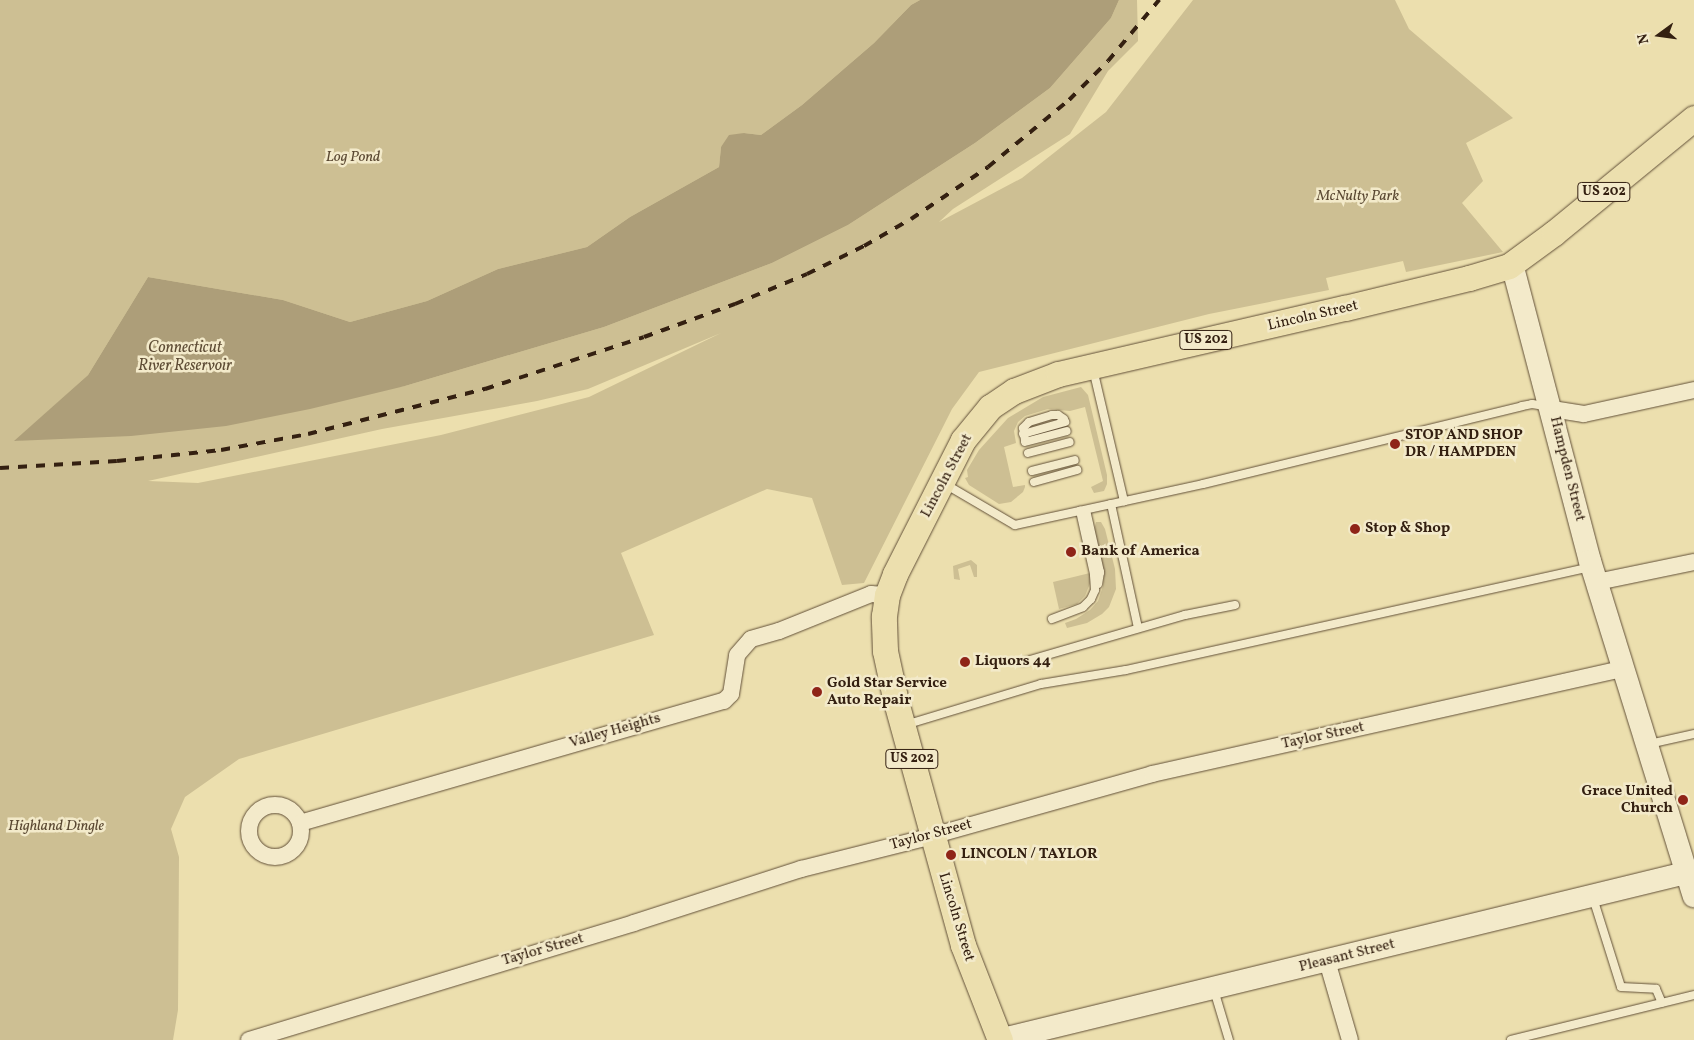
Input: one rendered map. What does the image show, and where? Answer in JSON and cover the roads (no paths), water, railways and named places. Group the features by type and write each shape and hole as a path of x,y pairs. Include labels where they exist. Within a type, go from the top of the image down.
{"main road":[{"name":"US 202","path":"1512,264 1554,233 1694,118"},
{"name":"Lincoln Street","path":"1000,1040 963,945 932,836 885,651 884,616 887,595 895,574 915,538 963,440 990,407 1014,390 1058,374 1460,281 1512,264"}],"street":[{"name":"Hampden Street","path":"1512,264 1552,409 1594,574 1647,745 1690,872 1694,896"},
{"path":"1552,409 1584,414 1694,390"},
{"path":"1594,574 1694,562"},
{"name":"Valley Heights","path":"300,823 476,770 724,701 731,694 737,656 751,639 779,631 871,594 887,595"},
{"name":"Taylor Street","path":"249,1040 634,923 801,869 932,836 1152,774 1623,669"},
{"name":"Pleasant Street","path":"1000,1040 1690,872"},
{"path":"1327,961 1350,1040"}],"lane":[{"path":"1092,366 1124,501"},
{"path":"942,481 1012,525 1372,444 1522,406 1538,404 1552,409"},
{"path":"1064,420 1055,415 1032,421 1026,424 1024,439 1068,431"},
{"path":"1028,453 1070,442"},
{"path":"1032,471 1075,460"},
{"path":"1034,482 1077,470"},
{"path":"1111,504 1138,628"},
{"path":"1052,619 1078,610 1091,599 1095,590 1083,510"},
{"path":"903,725 1041,684 1135,668 1594,574"},
{"path":"1023,662 1184,615 1235,605"},
{"path":"1647,745 1694,734"},
{"path":"1593,896 1621,987 1656,989 1662,1003"},
{"path":"1214,988 1229,1040"},
{"path":"1511,1040 1694,995"}],"water":[{"name":"Connecticut River Reservoir","path":"920,0 1119,0 1111,18 1050,88 975,143 848,225 772,263 604,327 405,386 310,409 226,426 131,436 14,441 88,375 148,277 283,300 350,322 427,301 498,269 587,247 630,217 719,167 721,147 729,135 744,133 761,135 802,105 874,43 911,5"}],"railway":[{"path":"0,468 117,461 221,450 308,434 485,389 644,337 735,304 807,274 864,246 911,219 988,167 1069,100 1108,61 1159,0"}],"place":[{"name":"STOP AND SHOP DR / HAMPDEN","path":"1395,444"},
{"name":"Stop & Shop","path":"1355,529"},
{"name":"Bank of America","path":"1071,552"},
{"name":"Liquors 44","path":"965,662"},
{"name":"Gold Star Service Auto Repair","path":"817,692"},
{"name":"Grace United Church","path":"1683,800"},
{"name":"LINCOLN / TAYLOR","path":"951,855"}],"park label":[{"name":"Log Pond","path":"353,158"},
{"name":"McNulty Park","path":"1358,197"},
{"name":"Highland Dingle","path":"56,827"}]}
